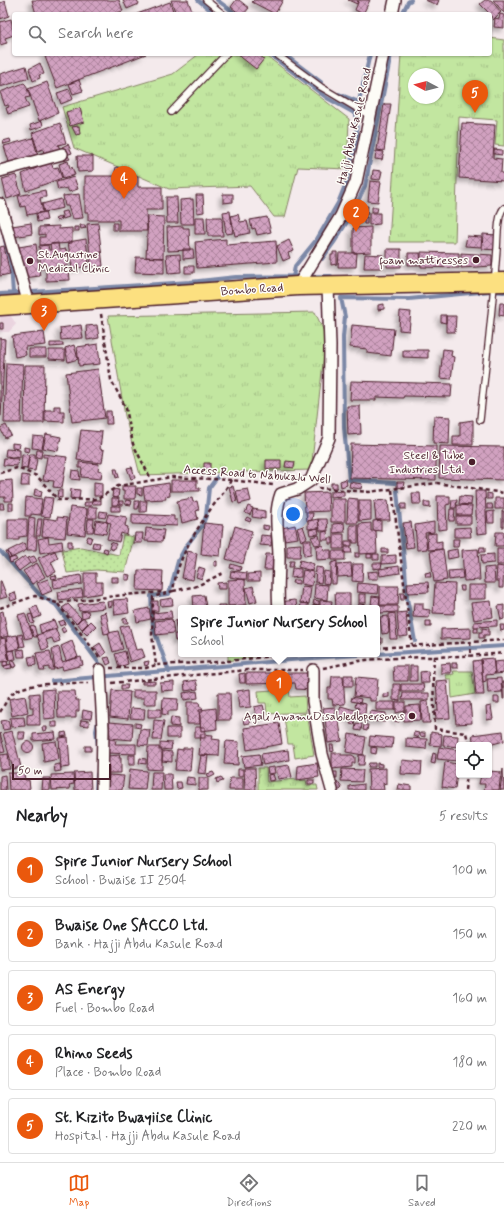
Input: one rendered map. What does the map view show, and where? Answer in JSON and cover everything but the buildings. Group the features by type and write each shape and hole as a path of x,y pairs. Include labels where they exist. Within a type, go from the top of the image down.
{"main road":[{"name":"Bombo Road","path":"0,306 298,286 500,282"}],"street":[{"path":"392,12 395,0"},
{"name":"Hajji Abdu Kasule Road","path":"298,286 342,216 356,182 383,56"},
{"path":"0,171 62,154"},
{"path":"0,204 28,304"},
{"path":"279,605 279,550 276,523 277,507 281,494 297,489 311,480 329,438 330,346 328,286"},
{"path":"102,669 102,790"},
{"path":"313,670 313,700 322,754 332,790"}],"lane":[{"path":"206,0 221,12"},
{"path":"171,112 224,56"},
{"path":"279,56 321,87 370,116"},
{"path":"480,420 500,282 500,213 504,208"}],"path":[{"path":"98,300 105,328 108,367 111,380 126,408 133,444 152,481"},
{"name":"Access Road to Nabukalu Well","path":"0,473 16,468 37,476 58,500 98,499 118,486 172,477 231,480 297,489 306,487 369,492 437,483 504,493"},
{"path":"172,592 175,573 190,540 211,508 224,493 231,480"},
{"path":"392,490 412,646"},
{"path":"156,664 152,635 153,597 197,586 223,573"},
{"path":"0,608 35,596 58,603 124,595 172,592"},
{"path":"58,603 103,662 102,669 118,670 146,668 156,664 219,662 264,657"},
{"path":"380,648 504,640"},
{"path":"470,642 470,656"},
{"path":"0,712 8,697 15,691 27,687 69,683 101,684 248,670 313,670 365,660 434,656 470,656 504,653"},
{"path":"434,656 433,687 435,729 466,733 468,742"},
{"path":"465,790 467,778"}],"shaded area":[{"path":"9,313 16,324 9,332 0,332 0,315"}],"green space":[{"path":"492,38 504,40 504,146 495,145 497,120 459,117 455,242 389,242 401,56 492,56"},
{"path":"196,56 267,56 349,119 347,169 298,167 285,217 274,217 250,186 169,189 74,148 62,107 173,74"},
{"path":"315,312 326,336 311,470 140,475 125,416 108,316"},
{"path":"123,535 134,537 125,572 96,570 67,573 62,550 81,547 119,555"},
{"path":"228,657 251,657 228,661"},
{"path":"453,671 472,671 475,694 452,698 451,679 447,679 445,675 454,674"},
{"path":"289,689 290,697 305,696 306,712 267,714 266,703 259,703 258,691"},
{"path":"307,713 314,755 295,758 293,744 288,744 284,717"},
{"path":"258,768 266,768 267,782 296,779 296,781 306,780 307,785 317,785 318,790 258,790"}],"waterway":[{"path":"198,0 213,12"},
{"path":"217,0 233,12"},
{"path":"403,12 408,2 411,0"},
{"path":"272,56 327,98 356,114"},
{"path":"287,56 321,82"},
{"path":"293,277 295,266 317,239 338,203 346,183 357,135 356,114 370,56"},
{"path":"322,259 346,224 365,186 391,56"},
{"path":"339,94 359,102"},
{"path":"4,236 11,265 13,293"},
{"path":"0,294 190,282 236,277 331,276"},
{"path":"395,483 349,480 344,427 343,337 345,317 341,298 409,299 491,291 504,292"},
{"path":"169,672 153,627 151,596 169,594 178,561 186,546 202,526 206,516 209,488 218,476"},
{"path":"397,491 407,598 415,641"},
{"path":"0,551 40,595 56,605 101,666"},
{"path":"380,654 504,646"},
{"path":"52,681 328,657"},
{"path":"98,721 96,731 98,746"},
{"path":"96,790 97,774"}],"place":[{"name":"St. Kizito Bwayiise Clinic","path":"475,113"},
{"name":"Rhino Seeds","path":"124,199"},
{"name":"Bwaise One SACCO Ltd.","path":"356,232"},
{"name":"foam mattresses","path":"476,260"},
{"name":"St.Augustine Medical Clinic","path":"30,261"},
{"name":"AS Energy","path":"44,331"},
{"name":"Steel & Tube Industries Ltd.","path":"472,462"},
{"name":"Spire Junior Nursery School","path":"279,703"},
{"name":"Agali AwamuDisabledbpersons","path":"412,716"}]}
